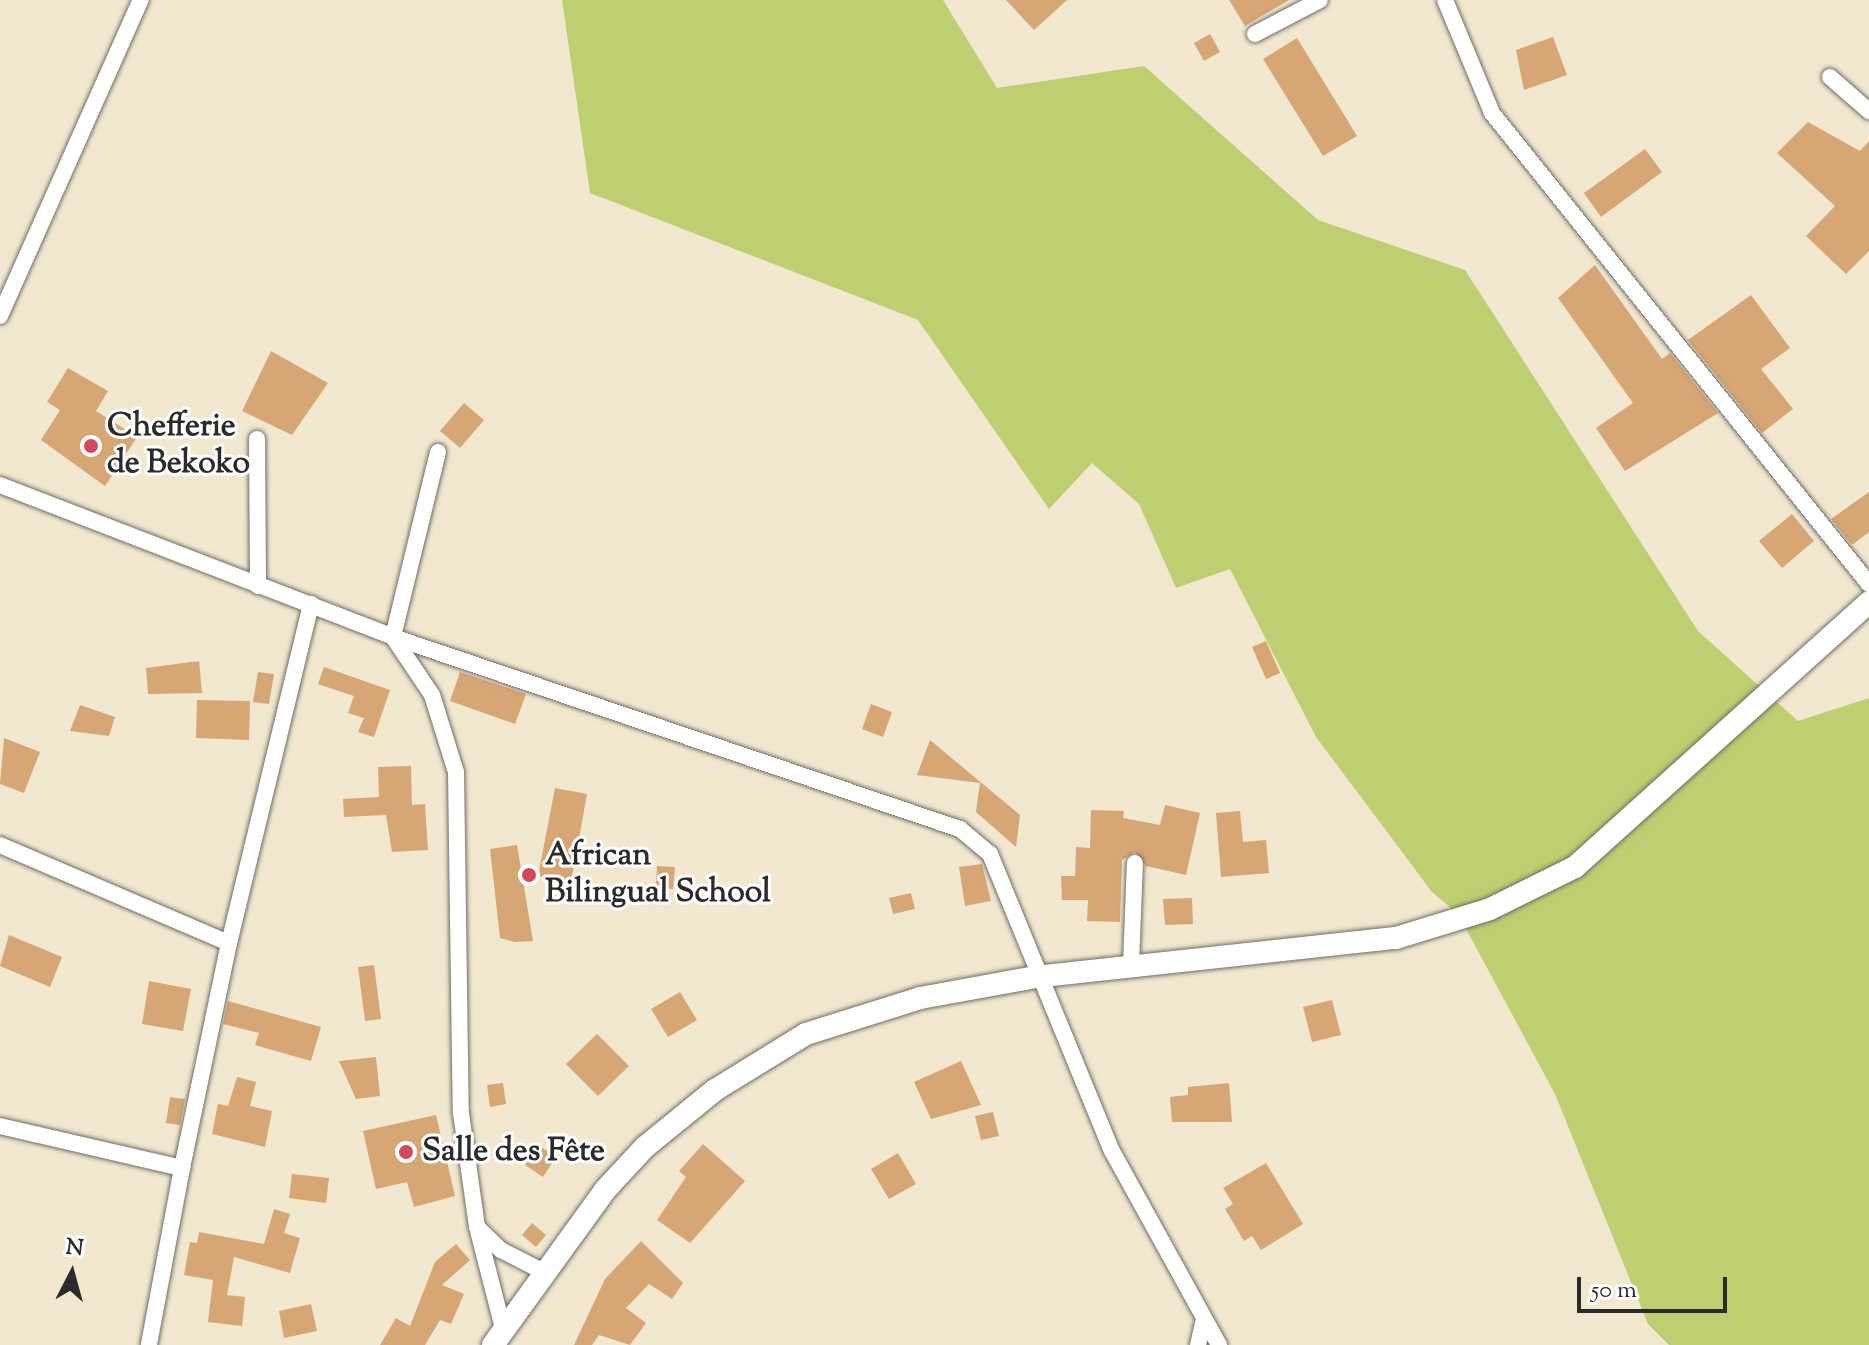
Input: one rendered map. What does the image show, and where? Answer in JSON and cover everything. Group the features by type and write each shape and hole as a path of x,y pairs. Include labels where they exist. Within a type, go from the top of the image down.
{"main road":[{"path":"498,1336 544,1272 645,1147 715,1090 806,1034 920,998 1035,977 1396,938 1490,909 1561,874 1654,802 1869,602"}],"street":[{"path":"0,316 141,0"},
{"path":"1255,34 1320,0"},
{"path":"1445,0 1492,113 1869,584"},
{"path":"1830,77 1869,111"},
{"path":"257,439 258,586"},
{"path":"438,452 393,637 432,695 456,772 462,872 457,1039 477,1227 498,1336"},
{"path":"0,485 393,637 960,829 990,854 1035,977 1112,1151 1203,1323 1219,1345"},
{"path":"149,1345 229,943 311,604"},
{"path":"0,845 229,943"},
{"path":"1131,965 1135,863"},
{"path":"0,1126 182,1168"},
{"path":"477,1227 501,1250 544,1272"},
{"path":"1198,1345 1203,1323"}],"green space":[{"path":"562,0 943,0 997,88 1144,66 1318,220 1465,270 1698,631 1798,721 1869,698 1869,1345 1669,1345 1648,1324 1555,1094 1458,914 1432,892 1316,737 1230,569 1176,588 1139,504 1092,463 1049,509 918,320 590,193"}],"building":[{"path":"1006,0 1067,0 1034,30"},
{"path":"1229,0 1289,0 1245,26"},
{"path":"1210,34 1220,52 1204,61 1194,43"},
{"path":"1553,37 1567,75 1524,90 1516,50"},
{"path":"1297,38 1357,136 1323,156 1263,59"},
{"path":"1808,122 1860,151 1869,141 1869,251 1846,274 1806,236 1835,206 1777,153"},
{"path":"1645,149 1662,172 1601,217 1584,193"},
{"path":"1595,265 1662,359 1670,353 1718,413 1625,471 1596,428 1633,403 1558,298"},
{"path":"1751,295 1790,348 1761,369 1793,409 1762,433 1688,340"},
{"path":"271,351 328,383 292,435 242,411"},
{"name":"Chefferie de Bekoko","path":"68,368 108,391 96,411 137,437 105,486 41,440 60,410 47,402"},
{"path":"464,403 484,420 460,448 440,431"},
{"path":"1869,492 1869,532 1852,545 1831,519"},
{"path":"1792,514 1814,541 1782,568 1759,541"},
{"path":"1266,641 1280,673 1266,679 1252,647"},
{"path":"199,661 202,693 148,694 146,668"},
{"path":"324,667 390,690 374,737 358,732 364,718 348,713 354,696 318,684"},
{"path":"258,672 274,674 269,704 253,702"},
{"path":"460,672 526,694 515,724 450,701"},
{"path":"197,700 250,701 249,740 196,738"},
{"path":"871,704 892,712 883,737 862,729"},
{"path":"80,705 115,717 109,736 70,731"},
{"path":"4,738 40,752 24,793 0,784"},
{"path":"930,740 1020,815 1016,847 976,812 980,783 917,775"},
{"path":"411,766 412,805 425,804 428,850 392,852 386,815 344,817 343,799 379,797 378,767"},
{"path":"555,788 587,794 571,882 538,876"},
{"path":"1165,805 1200,813 1186,875 1146,866 1135,852 1122,860 1120,922 1087,921 1088,900 1062,900 1061,876 1075,876 1076,847 1090,848 1091,810 1124,811 1123,818 1160,825"},
{"path":"1240,811 1243,842 1266,840 1269,873 1221,877 1216,813"},
{"path":"517,845 533,941 515,942 500,938 490,849"},
{"path":"982,864 991,901 965,906 959,867"},
{"path":"657,866 675,867 673,889 656,888"},
{"path":"911,893 915,909 893,914 889,898"},
{"path":"1192,898 1193,924 1165,925 1163,899"},
{"path":"9,935 62,957 50,987 0,966"},
{"path":"374,965 381,1019 365,1021 358,967"},
{"path":"149,981 191,989 183,1031 142,1024"},
{"path":"680,992 697,1020 668,1037 651,1009"},
{"path":"1332,1000 1341,1035 1312,1042 1303,1007"},
{"path":"228,1001 321,1027 311,1061 255,1045 259,1033 223,1024"},
{"path":"597,1034 629,1066 598,1096 566,1064"},
{"path":"376,1057 380,1096 356,1099 339,1061"},
{"path":"961,1061 981,1105 931,1119 914,1082"},
{"path":"237,1077 256,1082 250,1106 272,1111 265,1147 212,1134 218,1104 228,1106"},
{"path":"503,1083 506,1104 490,1107 487,1085"},
{"path":"1229,1083 1232,1122 1172,1122 1170,1097 1188,1095 1188,1087"},
{"path":"170,1097 185,1099 180,1125 166,1123"},
{"path":"993,1112 999,1136 981,1140 975,1116"},
{"name":"Salle des Fête","path":"436,1115 455,1196 414,1207 407,1182 376,1189 363,1131"},
{"path":"703,1144 745,1181 690,1243 657,1220 686,1177 679,1171"},
{"path":"538,1145 556,1157 543,1177 525,1165"},
{"path":"898,1153 916,1184 889,1199 871,1169"},
{"path":"1266,1163 1303,1224 1261,1250 1252,1236 1244,1241 1225,1209 1233,1204 1223,1188"},
{"path":"292,1174 329,1178 326,1203 289,1198"},
{"path":"274,1209 290,1214 284,1233 300,1238 290,1273 234,1257 227,1295 245,1297 242,1326 208,1322 213,1280 184,1275 190,1242 197,1243 199,1232 264,1244"},
{"path":"532,1223 546,1235 536,1247 522,1235"},
{"path":"641,1241 683,1283 672,1299 649,1284 626,1308 646,1323 630,1345 599,1335 592,1345 574,1345 605,1279"},
{"path":"456,1244 470,1260 442,1285 464,1294 451,1324 440,1320 425,1345 380,1345 396,1318 410,1326 435,1262"},
{"path":"311,1304 317,1331 284,1338 279,1311"}],"place":[{"name":"Chefferie de Bekoko","path":"91,446"},
{"name":"African Bilingual School","path":"529,875"},
{"name":"Salle des Fête","path":"406,1152"}]}
